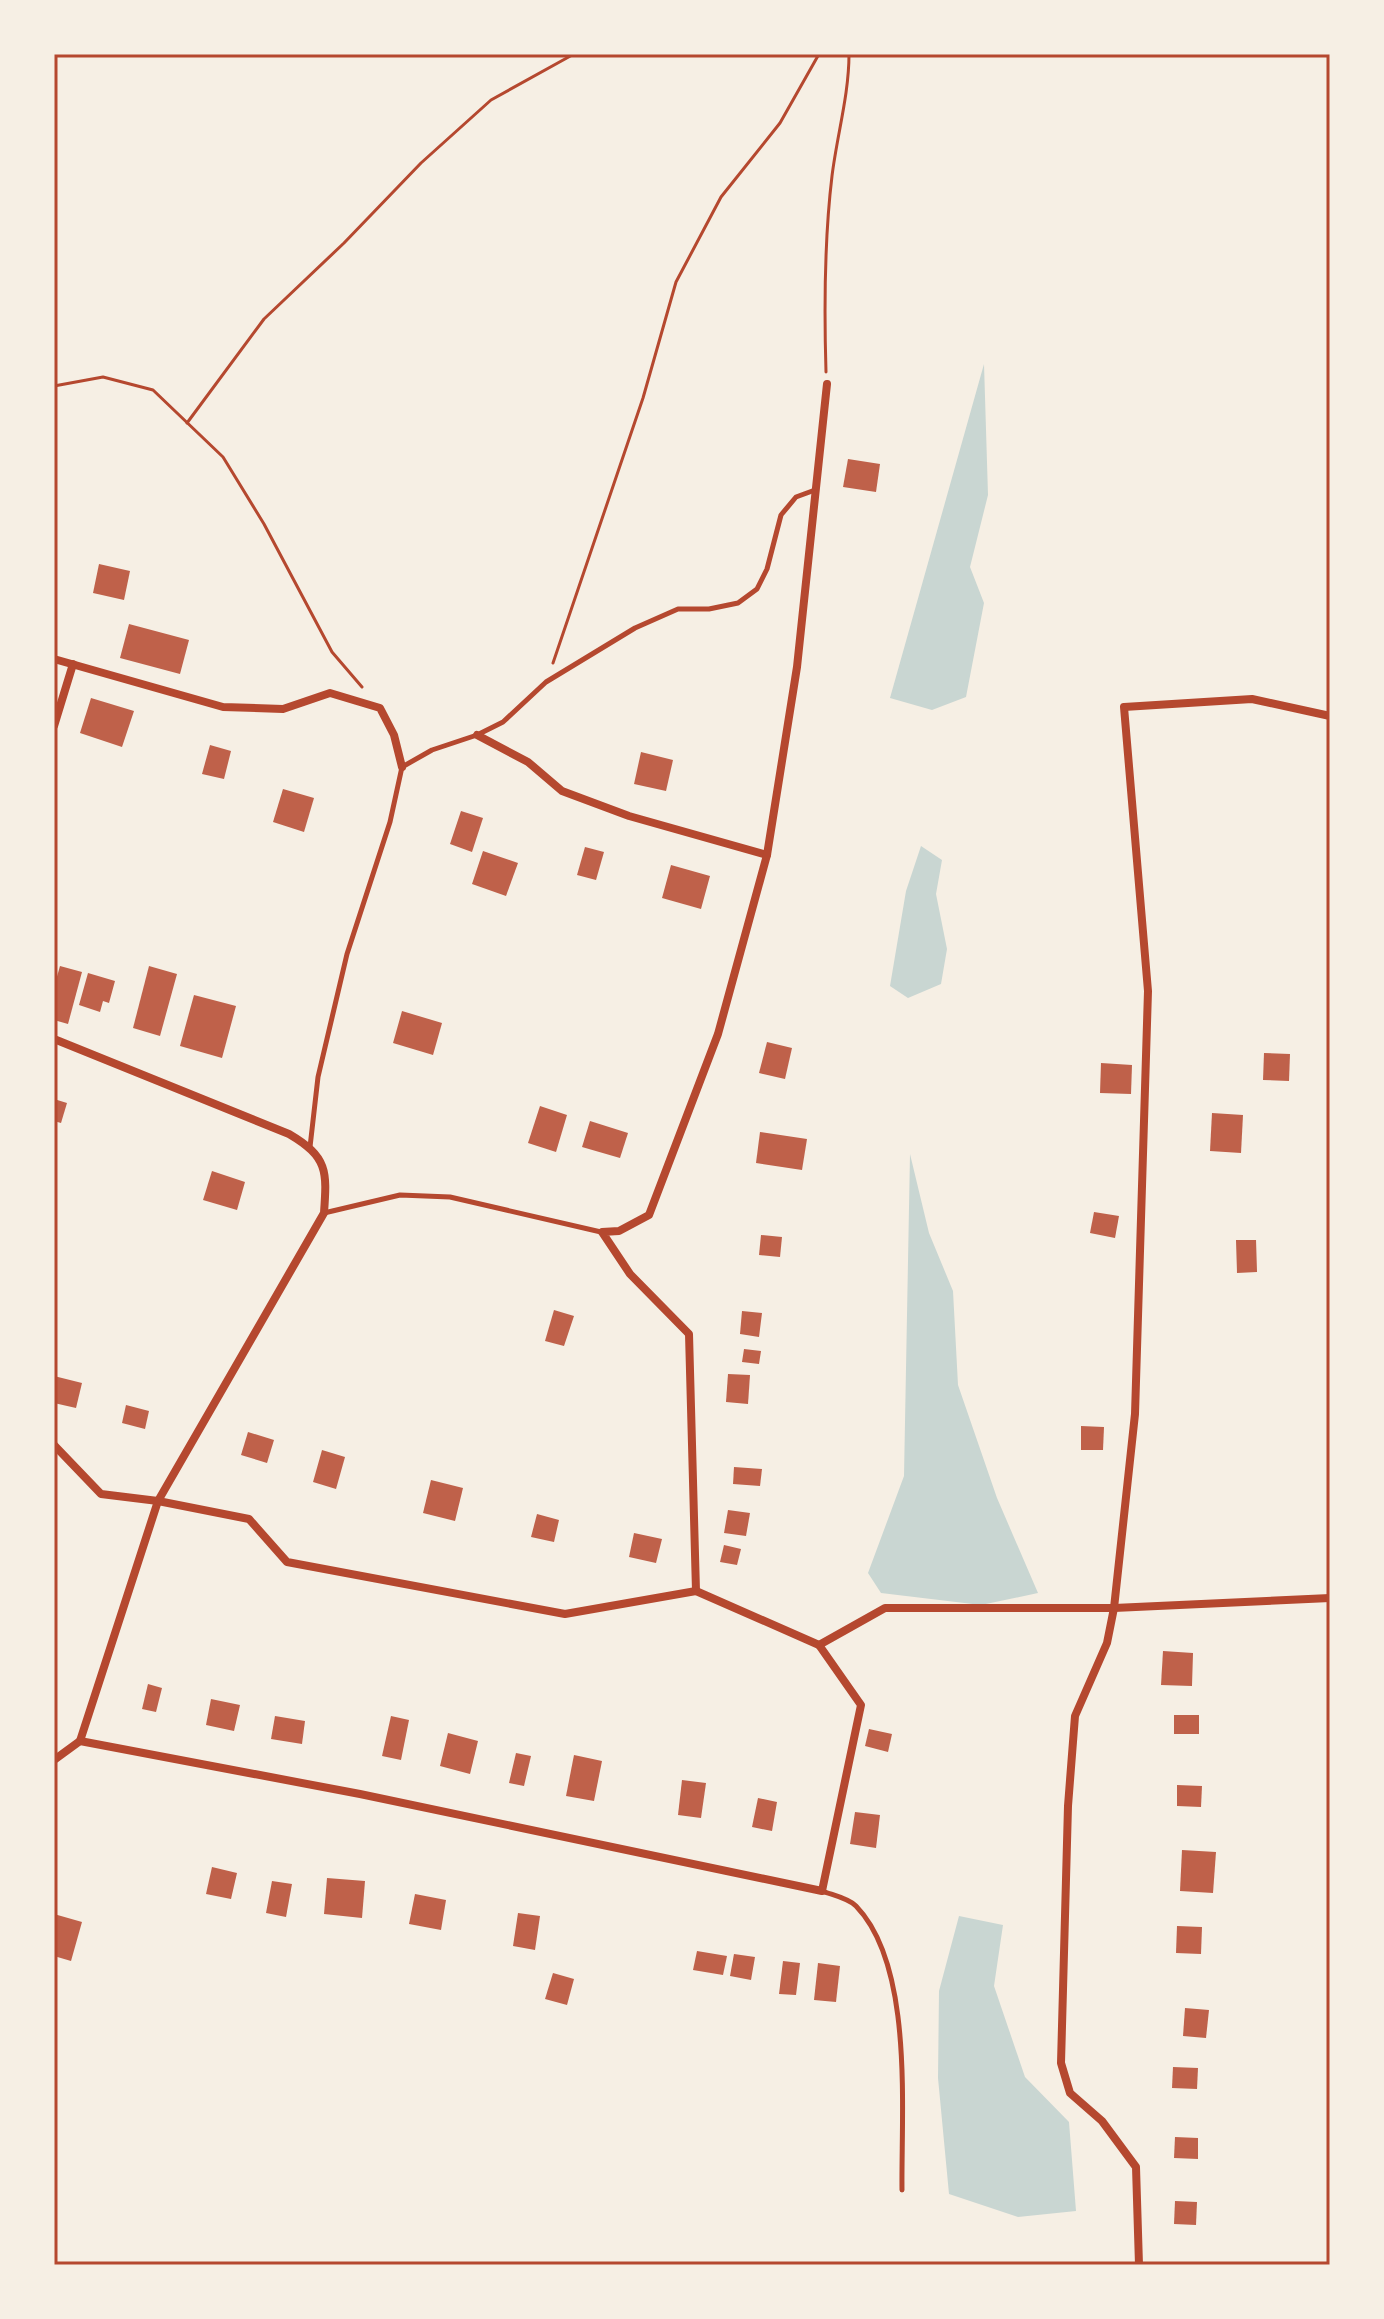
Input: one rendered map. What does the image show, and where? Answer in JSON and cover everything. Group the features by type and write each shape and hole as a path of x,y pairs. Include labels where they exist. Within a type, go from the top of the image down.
{"street":[{"path":"602,1232 619,1231 649,1215 718,1034 767,855 797,667 827,384"},
{"path":"54,659 223,707 283,709 330,693 380,708 394,735 402,767"},
{"path":"54,726 73,664"},
{"path":"1139,2265 1136,2167 1102,2121 1070,2093 1061,2063 1068,1806 1075,1716 1107,1643 1114,1608 1135,1414 1148,991 1124,707 1252,699 1330,716"},
{"path":"477,735 528,762 562,791 629,816 767,855"},
{"path":"54,1039 289,1134 310,1147 327,1175 324,1213 158,1501 80,1741 54,1760"},
{"path":"602,1232 630,1274 689,1334 696,1591"},
{"path":"54,1445 101,1494 158,1501 249,1519 287,1562 565,1614 696,1591 819,1645 861,1705 822,1891 360,1794 80,1741"},
{"path":"819,1645 885,1608 1114,1608 1330,1598"}],"lane":[{"path":"310,1147 318,1077 347,954 390,822 402,767 432,750 477,735 503,722 546,682 635,628 678,609 709,609 738,603 757,589 767,569 781,515 796,497 816,489"},
{"path":"324,1213 400,1195 450,1197 602,1232"},
{"path":"822,1891 854,1903 886,1955 895,1992 901,2057 902,2190"}],"path":[{"path":"187,423 264,319 344,243 421,163 491,100 574,54"},
{"path":"546,682 643,398 676,282 721,197 780,123 819,54"},
{"path":"827,384 823,275 832,176 849,73 849,54"},
{"path":"54,386 103,377 153,390 223,457 264,524 332,652 380,708"}],"shaded area":[{"path":"984,364 988,495 970,567 984,603 966,697 932,710 890,698"},
{"path":"921,846 942,860 936,894 947,949 941,984 908,998 890,986 906,891"},
{"path":"910,1154 929,1233 953,1291 958,1385 997,1498 1038,1593 981,1605 881,1593 868,1573 904,1476"},
{"path":"959,1916 1003,1925 994,1986 1025,2077 1069,2122 1076,2211 1018,2217 949,2194 938,2078 939,1991"}],"building":[{"path":"848,459 880,464 876,492 843,487"},
{"path":"99,564 130,571 124,600 93,593"},
{"path":"129,624 189,640 180,674 120,658"},
{"path":"91,698 134,711 122,747 80,733"},
{"path":"210,745 231,751 224,779 202,774"},
{"path":"641,752 673,760 666,791 634,784"},
{"path":"283,789 314,798 304,832 273,822"},
{"path":"461,811 483,818 472,852 450,844"},
{"path":"585,847 604,852 596,880 577,875"},
{"path":"483,851 518,863 506,896 472,884"},
{"path":"671,865 710,876 701,909 662,898"},
{"path":"60,966 82,972 68,1024 54,1020 54,987"},
{"path":"149,966 177,974 160,1036 133,1028"},
{"path":"88,973 115,981 109,1003 103,1001 100,1012 79,1005"},
{"path":"194,995 236,1006 222,1058 180,1046"},
{"path":"402,1011 442,1023 433,1055 393,1043"},
{"path":"767,1042 792,1048 785,1079 759,1073"},
{"path":"1264,1053 1290,1054 1289,1081 1263,1080"},
{"path":"1101,1063 1132,1065 1131,1094 1100,1093"},
{"path":"54,1099 67,1103 61,1123 54,1121"},
{"path":"540,1106 567,1115 556,1152 528,1143"},
{"path":"1212,1113 1243,1115 1241,1153 1210,1151"},
{"path":"590,1121 628,1133 620,1158 582,1147"},
{"path":"760,1132 807,1139 802,1170 756,1163"},
{"path":"212,1171 245,1182 237,1210 203,1200"},
{"path":"1094,1212 1119,1216 1115,1238 1090,1233"},
{"path":"761,1235 782,1237 780,1257 759,1255"},
{"path":"1236,1240 1256,1240 1257,1272 1237,1273"},
{"path":"554,1310 574,1316 564,1346 545,1341"},
{"path":"742,1311 762,1313 759,1337 740,1334"},
{"path":"744,1349 761,1351 759,1364 742,1362"},
{"path":"728,1374 750,1375 748,1404 726,1402"},
{"path":"54,1376 82,1383 76,1408 54,1403"},
{"path":"126,1405 149,1411 145,1429 122,1423"},
{"path":"1081,1426 1104,1427 1103,1450 1081,1450"},
{"path":"248,1432 274,1440 267,1463 241,1455"},
{"path":"322,1450 345,1457 336,1489 313,1482"},
{"path":"734,1467 762,1469 760,1486 733,1484"},
{"path":"431,1480 463,1488 455,1521 423,1513"},
{"path":"728,1510 750,1513 746,1536 724,1533"},
{"path":"537,1514 559,1520 554,1542 531,1537"},
{"path":"634,1533 662,1539 656,1563 629,1557"},
{"path":"724,1545 741,1549 737,1565 720,1562"},
{"path":"1163,1651 1193,1653 1192,1686 1161,1685"},
{"path":"148,1684 162,1688 156,1712 142,1709"},
{"path":"211,1699 240,1705 234,1731 206,1725"},
{"path":"1174,1715 1199,1715 1199,1734 1174,1734"},
{"path":"275,1716 305,1721 302,1744 271,1739"},
{"path":"391,1716 409,1720 401,1760 382,1756"},
{"path":"869,1729 892,1734 888,1752 865,1746"},
{"path":"448,1733 478,1741 470,1774 440,1766"},
{"path":"516,1753 531,1756 524,1786 509,1783"},
{"path":"574,1755 602,1761 594,1801 566,1796"},
{"path":"682,1780 706,1783 701,1818 678,1815"},
{"path":"1177,1785 1202,1786 1201,1807 1177,1806"},
{"path":"758,1798 777,1802 772,1831 752,1827"},
{"path":"855,1812 880,1815 876,1848 850,1844"},
{"path":"1182,1850 1216,1852 1213,1893 1180,1891"},
{"path":"212,1867 237,1873 231,1899 206,1894"},
{"path":"327,1878 365,1881 362,1918 324,1914"},
{"path":"272,1881 292,1884 286,1917 266,1913"},
{"path":"415,1894 446,1900 441,1930 409,1924"},
{"path":"518,1913 540,1916 535,1950 513,1946"},
{"path":"54,1914 82,1922 71,1961 54,1956"},
{"path":"1177,1926 1202,1927 1201,1954 1176,1953"},
{"path":"697,1951 727,1956 723,1975 693,1970"},
{"path":"734,1954 755,1957 751,1980 730,1976"},
{"path":"783,1961 800,1963 796,1995 779,1994"},
{"path":"818,1963 840,1966 836,2002 814,2000"},
{"path":"553,1973 574,1979 567,2005 545,1999"},
{"path":"1185,2008 1209,2010 1206,2038 1183,2036"},
{"path":"1173,2067 1198,2068 1197,2089 1172,2088"},
{"path":"1175,2137 1198,2138 1198,2159 1174,2158"},
{"path":"1175,2201 1197,2202 1196,2225 1174,2224"}]}
